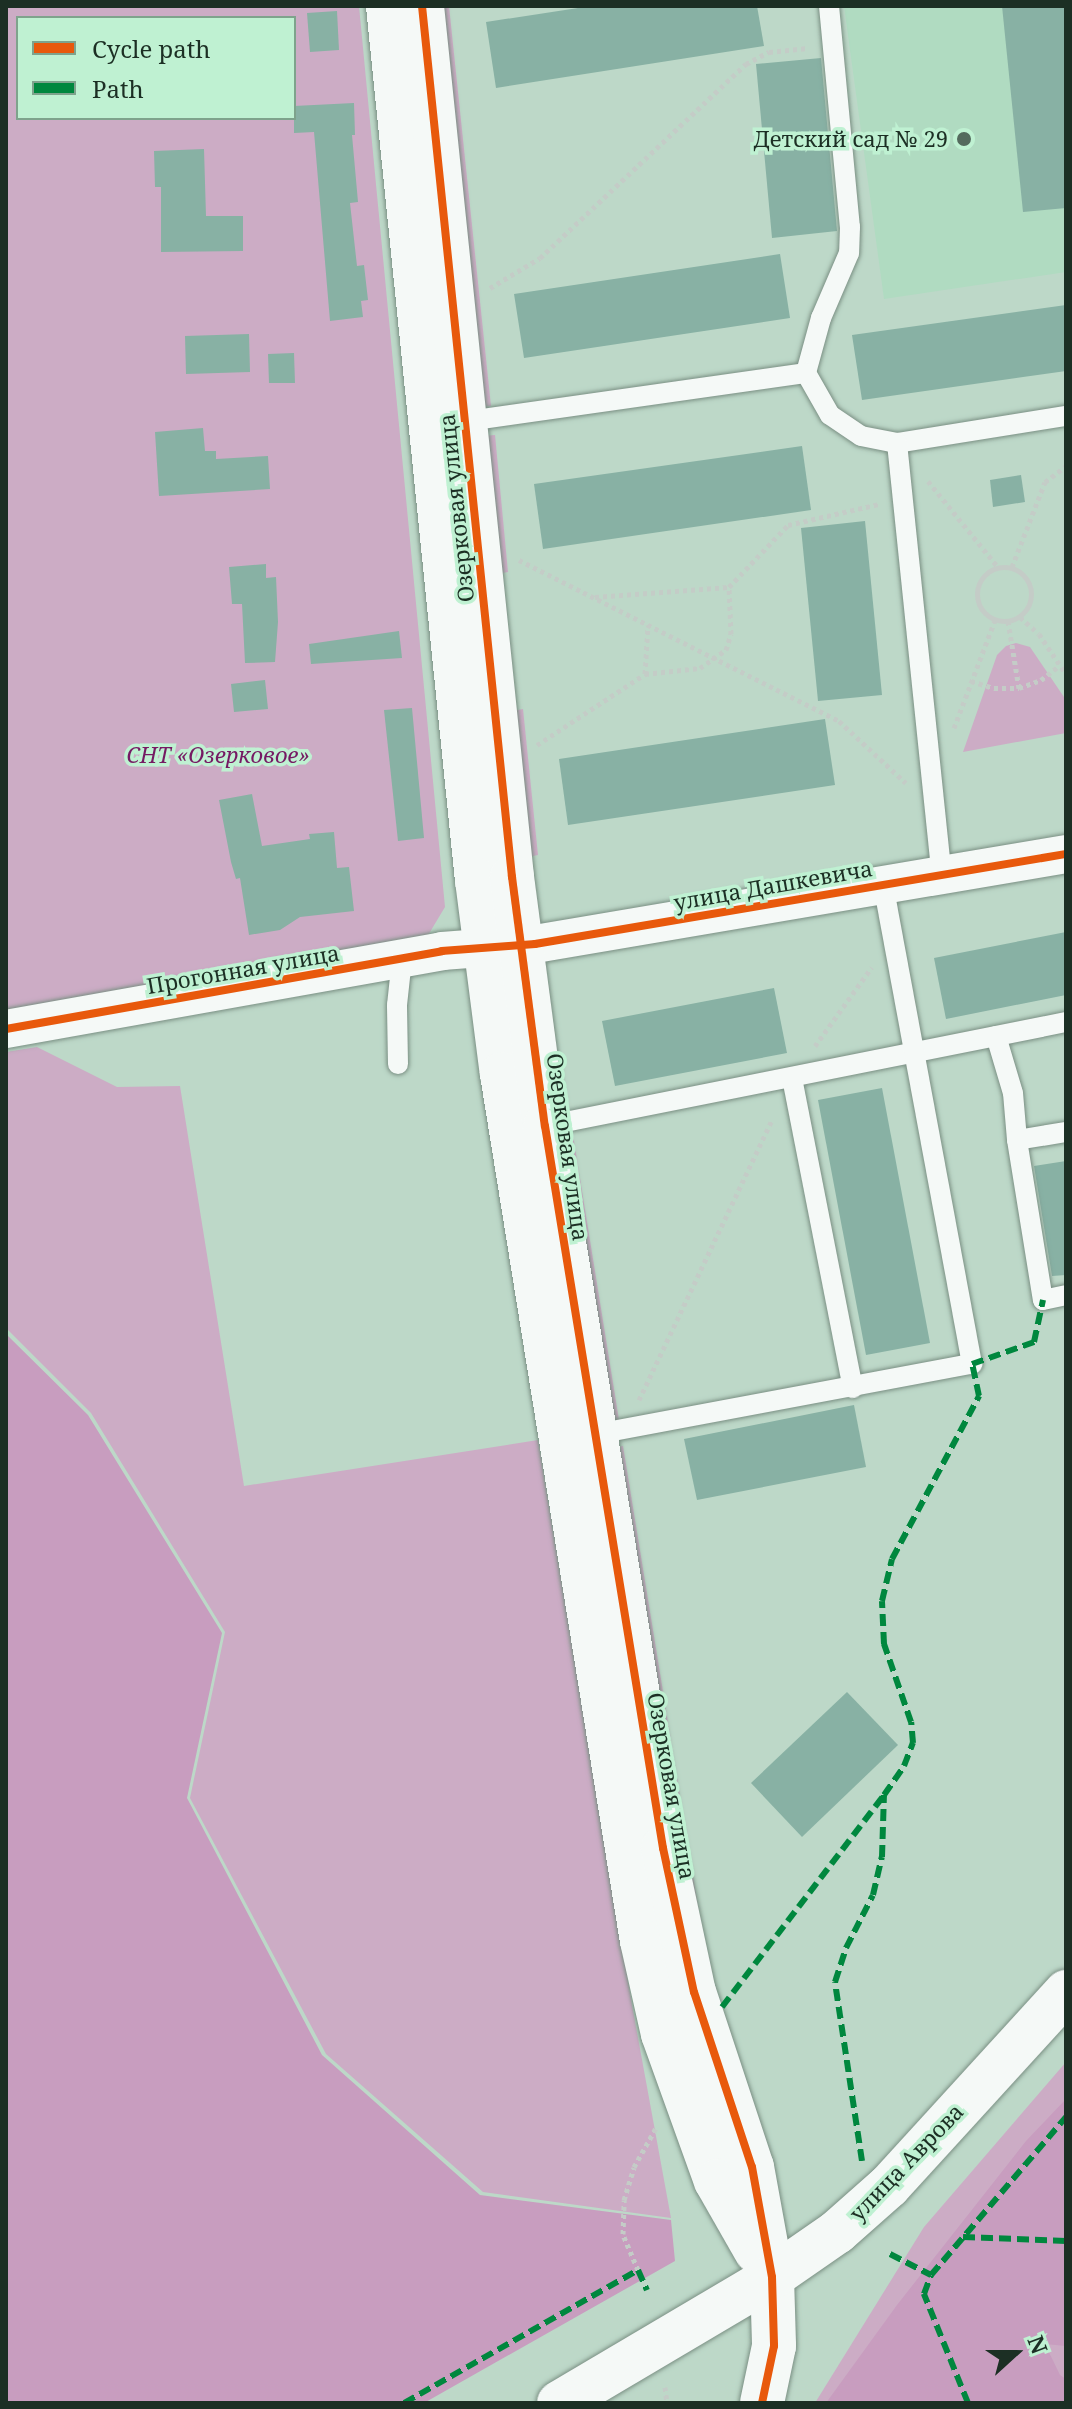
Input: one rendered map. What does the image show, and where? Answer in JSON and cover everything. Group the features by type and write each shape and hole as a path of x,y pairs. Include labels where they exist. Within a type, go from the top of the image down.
{"street":[{"name":"Озерковая улица","path":"388,6 448,423 504,947 545,1126 579,1437 642,1941 663,2034 716,2181 772,2277"},
{"name":"Озерковая улица","path":"422,6 448,423"},
{"name":"улица Дашкевича","path":"504,947 1066,854"},
{"name":"Озерковая улица","path":"504,947 502,1074 579,1437"},
{"name":"Прогонная улица","path":"6,1029 402,959 504,947"},
{"name":"улица Аврова","path":"559,2403 772,2277 837,2232 889,2186 1066,1992"},
{"path":"762,2403 774,2346 772,2277"}],"lane":[{"path":"829,6 850,227 849,253 821,318 806,373 830,415 861,436 897,443 1066,416"},
{"path":"448,423 806,373"},
{"path":"897,443 942,875"},
{"path":"579,1437 972,1364 883,884"},
{"path":"398,1064 397,1005 402,959"},
{"path":"545,1126 913,1055 1066,1022"},
{"path":"996,1036 1013,1093 1017,1140 1043,1300 1066,1295"},
{"path":"792,1078 853,1388"},
{"path":"1017,1140 1066,1132"}],"path":[{"path":"489,289 540,258 746,64 769,52 833,46"},
{"path":"897,443 998,567"},
{"path":"1012,567 1045,482 1066,466"},
{"path":"594,597 729,587 788,525 903,499"},
{"path":"518,559 839,721 916,792"},
{"path":"998,567 1012,567 1026,578 1032,594 1031,603 1020,617 1008,621 995,620 982,610 977,593 983,577 998,567"},
{"path":"536,745 645,674 700,668 716,659 726,650 731,634 729,587"},
{"path":"1020,617 1039,634 1066,674"},
{"path":"950,741 995,620"},
{"path":"1008,621 1019,688"},
{"path":"645,674 648,625"},
{"path":"971,681 994,688 1019,688 1041,680 1060,665"},
{"path":"637,1405 792,1078 892,939"},
{"path":"638,2270 623,2234 624,2200 647,2138 658,2125 665,2124"},
{"path":"665,2387 667,2403"}],"shaded area":[{"name":"Детский сад № 29","path":"844,6 1066,6 1066,272 884,299"},
{"path":"6,1334 88,1415 222,1633 187,1798 322,2055 480,2195 671,2220 675,2261 424,2403 6,2403"},
{"path":"1066,2099 1066,2346 1045,2344 1060,2375 1066,2379 1066,2403 826,2403 897,2305 1026,2141"}],"green space":[{"name":"СНТ «Озерковое»","path":"6,6 359,6 445,907 427,937 6,1015"},
{"path":"439,6 449,6 491,406 480,407"},
{"path":"495,435 508,572 497,574 483,436"},
{"path":"1016,643 1030,647 1066,700 1066,733 963,752 997,655 1006,646"},
{"path":"523,709 538,855 528,857 512,711"},
{"path":"37,1047 117,1087 180,1086 244,1486 538,1440 632,2005 671,2218 483,2192 326,2054 190,1798 225,1632 91,1413 6,1328 6,1052"},
{"path":"573,1135 619,1420 610,1421 563,1136"},
{"path":"623,1446 712,1992 702,1994 613,1448"},
{"path":"1066,2062 1066,2403 815,2403 924,2227"}],"building":[{"path":"591,6 757,6 764,46 496,88 486,22"},
{"path":"1002,6 1066,6 1066,208 1023,212"},
{"path":"337,11 339,50 310,52 307,13"},
{"path":"821,58 837,231 772,238 756,64"},
{"path":"354,103 355,135 352,135 358,202 350,203 357,266 364,265 368,300 361,301 363,317 330,321 314,132 294,133 296,106"},
{"path":"204,149 206,216 243,216 243,251 161,252 161,187 155,187 154,151"},
{"path":"780,254 790,318 524,358 514,294"},
{"path":"1066,305 1066,371 862,400 852,335"},
{"path":"249,334 250,372 186,374 185,336"},
{"path":"294,353 295,383 269,383 268,354"},
{"path":"203,428 205,451 216,451 216,459 268,456 270,489 159,496 155,432"},
{"path":"802,446 811,510 543,549 534,484"},
{"path":"1021,475 1025,502 993,507 990,480"},
{"path":"865,521 882,695 818,701 801,528"},
{"path":"266,564 266,578 276,577 278,622 275,662 245,663 242,604 232,604 229,567"},
{"path":"399,631 402,658 311,664 309,644"},
{"path":"265,680 268,709 234,712 231,684"},
{"path":"412,708 424,838 398,841 384,710"},
{"path":"825,719 835,785 568,825 559,759"},
{"path":"252,794 262,846 310,839 309,834 334,832 337,868 349,867 354,911 300,917 280,930 249,935 240,878 236,879 231,862 219,800"},
{"path":"1066,932 1066,995 946,1019 934,958"},
{"path":"774,988 787,1053 615,1086 602,1021"},
{"path":"882,1088 930,1343 866,1355 818,1100"},
{"path":"1066,1161 1066,1275 1052,1276 1034,1166"},
{"path":"854,1405 866,1467 697,1500 684,1439"},
{"path":"847,1692 898,1745 802,1837 751,1783"}],"marked path":[{"path":"862,2161 835,1982 846,1948 873,1895 882,1857 884,1795 904,1766 913,1743 911,1722 884,1644 882,1601 892,1559 979,1396 972,1364 1034,1342 1043,1300"},
{"path":"722,2007 884,1795"},
{"path":"968,2403 924,2294 931,2275 1066,2117"},
{"path":"963,2237 1066,2241"},
{"path":"890,2254 931,2275"},
{"path":"404,2403 638,2270 647,2290"}],"cycle path":[{"path":"422,6 512,877 545,1126 663,1848 694,1992 752,2167 772,2277 774,2346 762,2403"},
{"path":"6,1029 442,951 535,944 1066,854"}],"place":[{"name":"Детский сад № 29","path":"964,139"}]}
